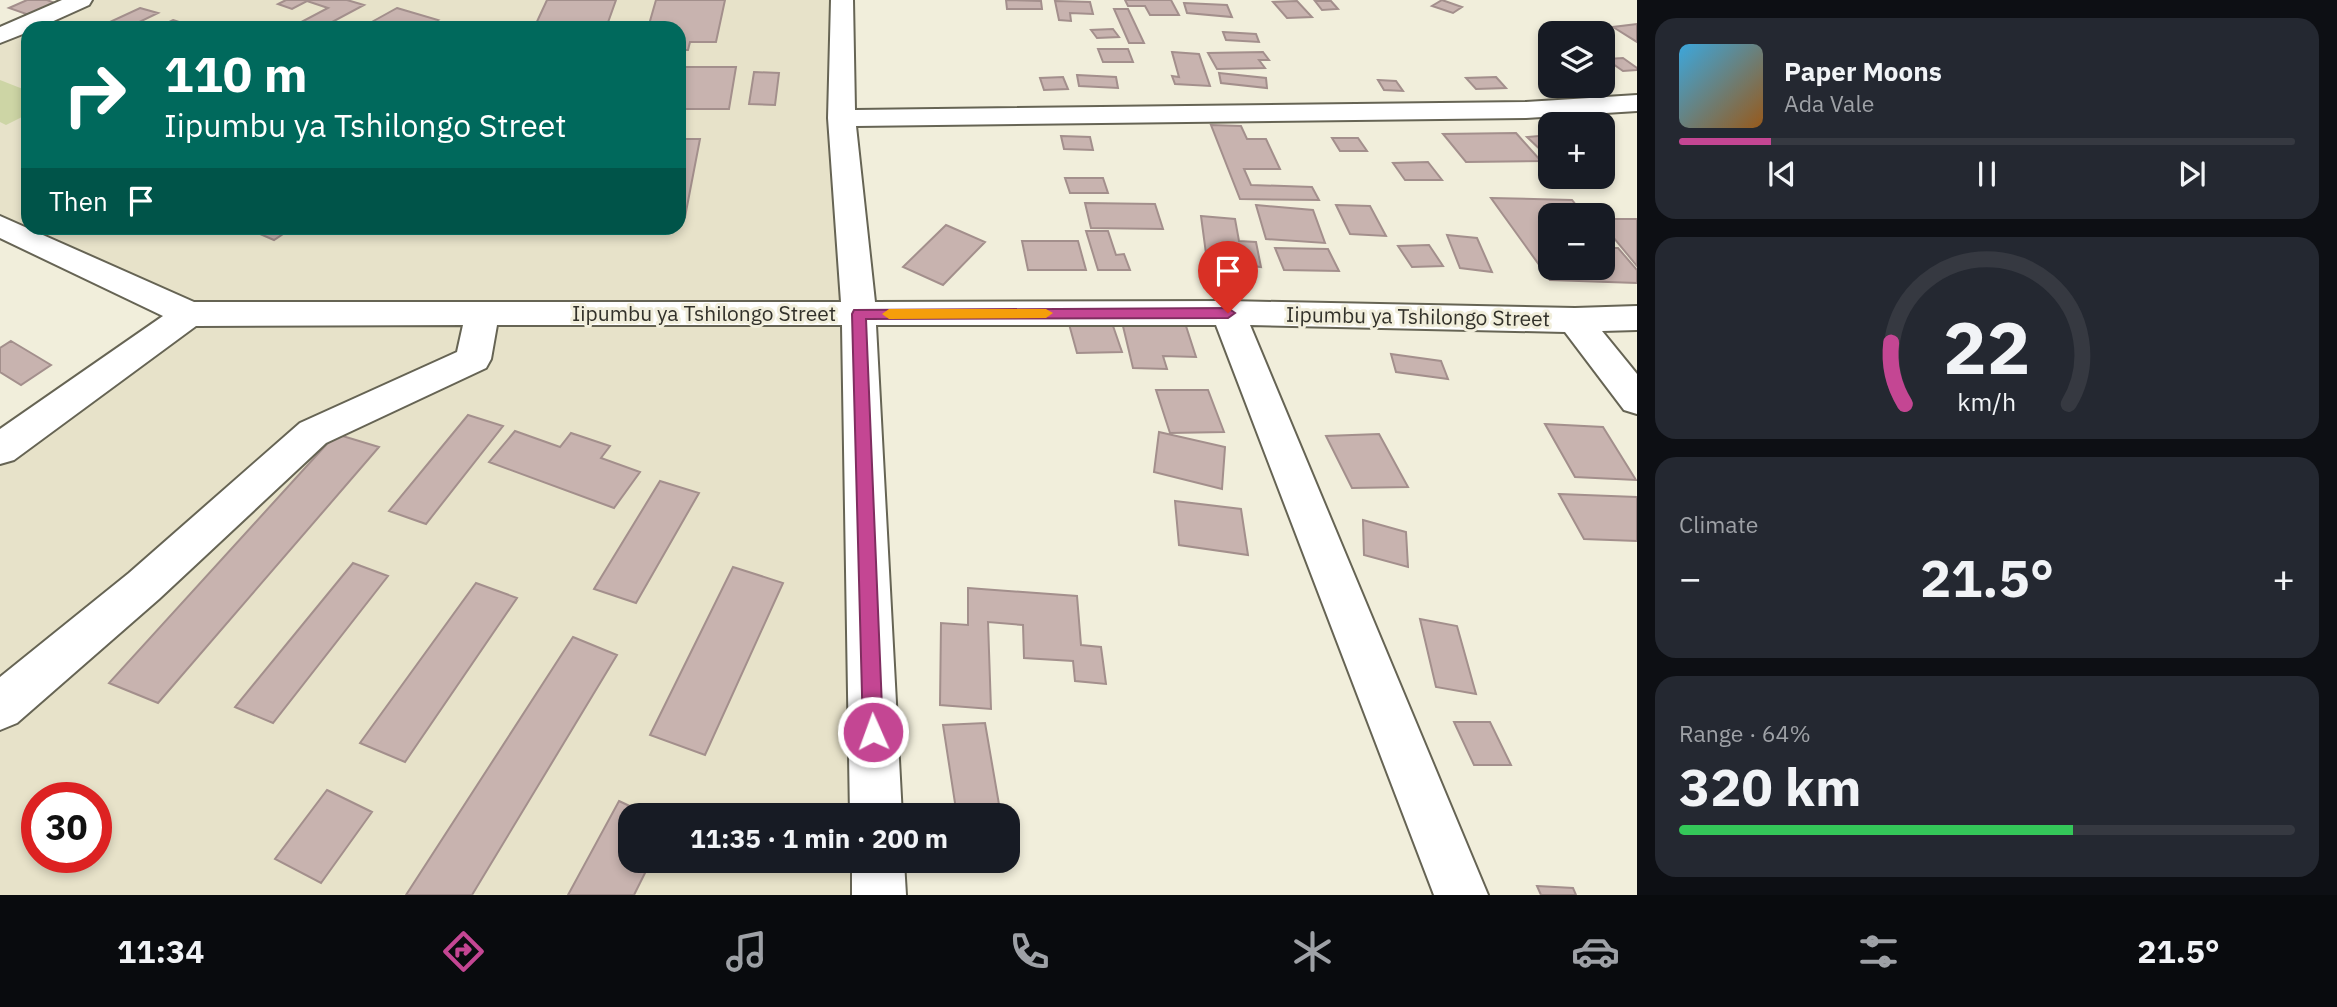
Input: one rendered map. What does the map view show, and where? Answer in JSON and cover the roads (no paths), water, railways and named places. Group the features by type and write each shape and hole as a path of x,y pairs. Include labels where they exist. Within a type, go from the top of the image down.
{"street":[{"path":"34,21 81,0"},
{"path":"842,0 842,118 859,314 876,803"},
{"path":"0,36 21,27"},
{"path":"842,118 1526,110 1637,103"},
{"name":"Iipumbu ya Tshilongo Street","path":"29,235 189,314 1228,313 1575,320 1637,318"},
{"path":"1228,313 1461,895"},
{"path":"0,449 189,314"},
{"path":"0,708 144,586 313,433 473,359 482,314"},
{"path":"1575,320 1637,400"},
{"path":"878,873 879,895"}]}
